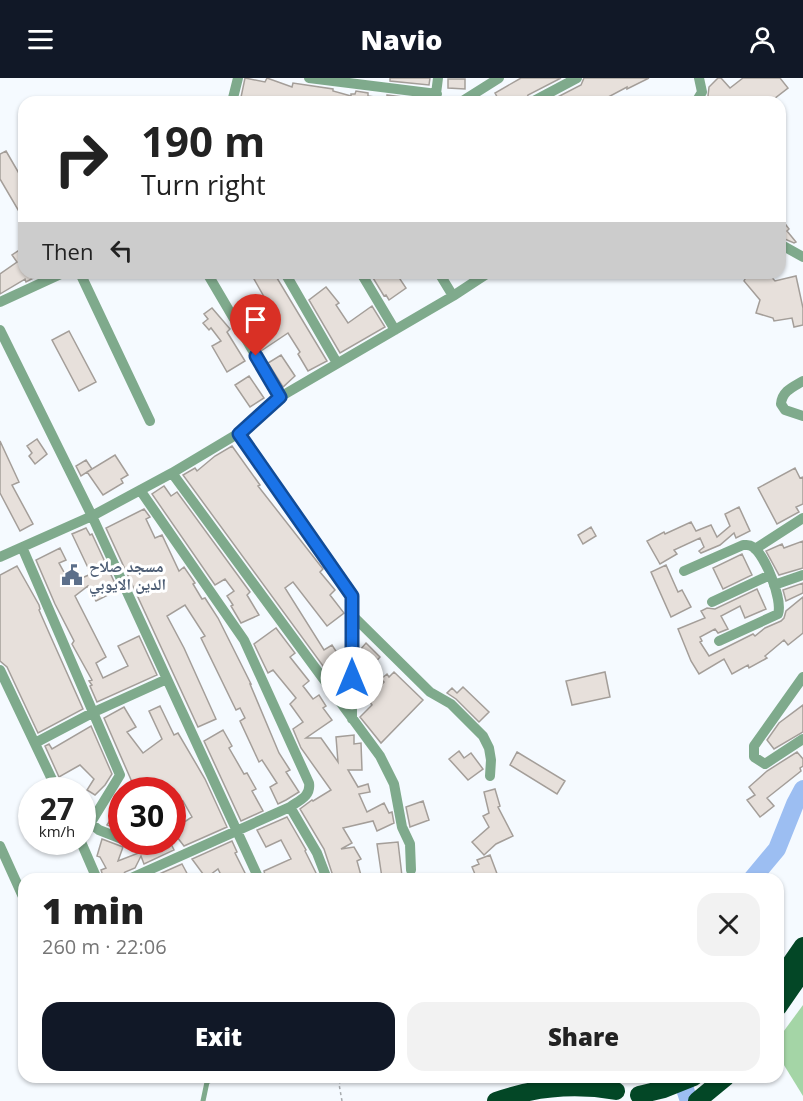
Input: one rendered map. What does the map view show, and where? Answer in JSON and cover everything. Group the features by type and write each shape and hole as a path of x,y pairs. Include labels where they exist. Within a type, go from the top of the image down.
{"highway":[{"path":"784,973 803,946"},
{"path":"784,998 803,971"},
{"path":"496,1101 527,1092 561,1087 587,1087 610,1096 628,1090 642,1098 679,1083"},
{"path":"697,1101 720,1083"}],"street":[{"path":"234,96 238,78"},
{"path":"309,78 353,81 426,96"},
{"path":"436,96 438,78"},
{"path":"470,96 499,78"},
{"path":"543,96 577,78"},
{"path":"699,78 702,92 700,96"},
{"path":"786,247 803,257"},
{"path":"0,302 50,279"},
{"path":"83,279 150,421"},
{"path":"211,279 280,397"},
{"path":"288,279 337,363"},
{"path":"365,279 395,330"},
{"path":"443,279 453,296"},
{"path":"0,557 92,516 172,473 239,434 280,397 479,279"},
{"path":"0,330 92,516 256,873"},
{"path":"803,381 782,396 781,404 785,410 803,416"},
{"path":"239,434 352,596 352,720"},
{"path":"172,473 380,756 390,774 402,827 410,844 411,870"},
{"path":"140,490 244,640 309,783 308,794 290,807 236,829 142,873"},
{"path":"755,549 803,518"},
{"path":"684,571 743,545 750,545 755,549 772,580 780,608 778,614 719,641"},
{"path":"22,547 120,775 96,813"},
{"path":"712,602 772,580 803,575"},
{"path":"352,616 430,692 451,704 483,736 489,748 490,776"},
{"path":"0,670 51,777"},
{"path":"803,677 754,746 754,757 765,764 803,739"},
{"path":"35,743 94,712 166,679"},
{"path":"290,807 317,853 325,873"},
{"path":"0,846 18,886"},
{"path":"88,855 95,873"}],"lane":[{"path":"203,1101 207,1083"}],"path":[{"path":"340,1083 342,1101"}],"green space":[{"path":"803,1005 803,1096 784,1065 784,1031"}],"building":[{"path":"245,78 265,82 267,78 292,87 293,83 333,89 333,91 351,96 241,96"},
{"path":"390,78 430,78 429,85 390,81"},
{"path":"521,78 561,78 528,96 497,96 495,93"},
{"path":"584,78 649,78 610,96 560,96 581,85"},
{"path":"718,78 721,78 730,88 743,78 780,78 788,88 778,96 708,96 709,87"},
{"path":"448,79 465,79 465,89 448,88"},
{"path":"356,91 368,93 368,96 351,96"},
{"path":"6,151 18,172 18,210 0,179 0,154"},
{"path":"786,225 789,229 787,231 796,242 786,240"},
{"path":"18,251 18,279 25,279 0,294 0,274 17,262 12,255"},
{"path":"796,276 803,308 803,325 794,327 792,318 774,321 773,318 756,313 760,300 744,281 745,279 773,279 775,281"},
{"path":"254,279 278,279 327,361 308,371 288,333 261,351 252,334 276,318"},
{"path":"374,279 400,279 406,288 389,300 386,295 384,296"},
{"path":"326,287 339,303 336,305 348,323 372,306 385,327 340,353 309,300"},
{"path":"212,308 230,329 227,332 245,361 227,372 212,346 221,341 211,328 209,330 203,323 208,319 204,314"},
{"path":"69,331 96,382 79,391 52,340"},
{"path":"281,355 295,376 283,387 268,363"},
{"path":"249,376 264,398 250,407 235,385"},
{"path":"37,439 47,454 35,464 29,456 32,453 27,446"},
{"path":"0,441 19,482 12,485 33,524 20,531 0,493"},
{"path":"232,446 260,485 258,486 323,569 320,572 335,590 330,595 344,613 327,626 293,582 285,588 324,650 332,645 345,665 338,670 344,680 337,685 183,475 195,468 197,471"},
{"path":"115,455 128,475 121,479 123,483 103,495 87,472"},
{"path":"86,460 92,469 81,476 76,466"},
{"path":"795,468 800,478 803,477 803,504 796,507 799,512 777,524 758,488"},
{"path":"164,486 171,496 177,492 250,592 247,595 259,615 241,623 227,596 234,591 225,579 215,585 152,494"},
{"path":"739,507 750,531 736,538 734,533 720,545 701,553 699,551 704,547 700,538 674,550 677,554 660,564 647,541 691,522 696,531 711,525 717,537 730,526 725,514"},
{"path":"144,509 150,517 146,519 155,538 162,535 179,571 184,567 202,599 205,598 218,618 251,684 279,753 290,770 286,772 299,792 278,804 270,787 277,783 262,760 259,762 240,721 245,718 240,708 236,710 201,638 205,636 185,605 167,616 216,719 198,727 106,528"},
{"path":"591,527 596,536 583,544 578,535"},
{"path":"86,528 90,535 92,534 118,590 96,601 88,586 75,596 106,657 96,663 103,678 128,666 118,646 139,636 157,675 97,702 90,686 92,685 89,681 92,680 72,644 74,641 36,560 60,548 66,560 59,563 70,583 91,574 72,534"},
{"path":"803,541 803,568 779,575 766,551 782,544 784,548"},
{"path":"742,554 752,575 723,589 713,568"},
{"path":"666,565 678,592 682,590 691,607 671,617 651,572"},
{"path":"17,566 39,605 39,610 83,709 38,733 7,667 0,661 0,575"},
{"path":"803,583 803,593 786,601 783,590"},
{"path":"757,589 766,609 745,618 740,606 721,616 728,629 718,633 715,629 700,637 702,641 700,642 709,656 753,634 755,636 765,628 781,621 786,611 803,597 803,633 788,645 784,640 765,656 767,658 749,668 748,665 732,674 724,659 699,674 678,629 705,618 701,611 707,608 715,609"},
{"path":"276,628 295,653 290,657 309,681 303,686 313,699 319,695 326,706 323,708 332,720 306,738 321,738 338,762 336,737 354,735 354,744 361,743 362,770 348,770 358,787 368,784 370,792 359,794 367,812 384,803 389,813 392,812 394,823 377,831 373,821 343,828 352,843 341,849 354,847 361,859 357,861 360,873 332,873 324,849 300,809 331,790 301,748 293,729 303,722 290,704 296,698 273,670 268,673 254,644"},
{"path":"366,643 380,657 372,666 360,654 360,650"},
{"path":"394,672 423,700 381,743 360,717 372,705 369,701 370,697 384,682 381,679 387,674 389,677"},
{"path":"605,672 610,697 572,705 566,681"},
{"path":"463,687 489,712 479,722 447,693 452,688 457,693"},
{"path":"803,705 803,732 774,749 767,740 779,723"},
{"path":"160,706 174,735 178,733 205,779 227,827 186,845 186,821 192,817 186,806 186,777 130,777 104,718 124,707 136,727 127,732 143,753 162,739 149,711"},
{"path":"91,726 112,774 96,794 96,777 92,777 80,765 59,777 45,746 49,744 52,749"},
{"path":"223,730 232,746 229,748 256,789 252,791 263,811 241,821 204,741"},
{"path":"459,751 464,758 471,753 483,769 468,780 449,759"},
{"path":"517,752 565,781 557,794 510,765"},
{"path":"797,752 803,759 801,771 767,798 774,806 760,817 747,800 755,795 749,787 767,771"},
{"path":"495,789 500,806 498,807 513,836 496,844 484,855 472,842 489,827 483,816 489,813 484,792"},
{"path":"423,801 429,820 410,827 406,807"},
{"path":"287,817 316,873 264,873 264,871 291,859 281,840 266,847 257,830"},
{"path":"102,839 108,841 108,855 120,855 118,861 133,855 163,855 144,864 141,856 135,868 124,873 102,873 101,870 106,868 97,856"},
{"path":"232,841 245,873 220,873 218,869 213,873 202,873 192,859"},
{"path":"398,842 402,873 381,873 377,844"},
{"path":"490,855 497,873 474,873 472,867 479,864 477,860"},
{"path":"182,864 187,873 161,873"}],"waterway":[{"path":"757,873 777,849 803,789"},
{"path":"683,1083 689,1101"}],"place":[{"name":"مسجد صلاح الدين الايوبي","path":"72,575"}],"route":[{"path":"256,356 280,397 239,434 352,596 352,678"}]}
